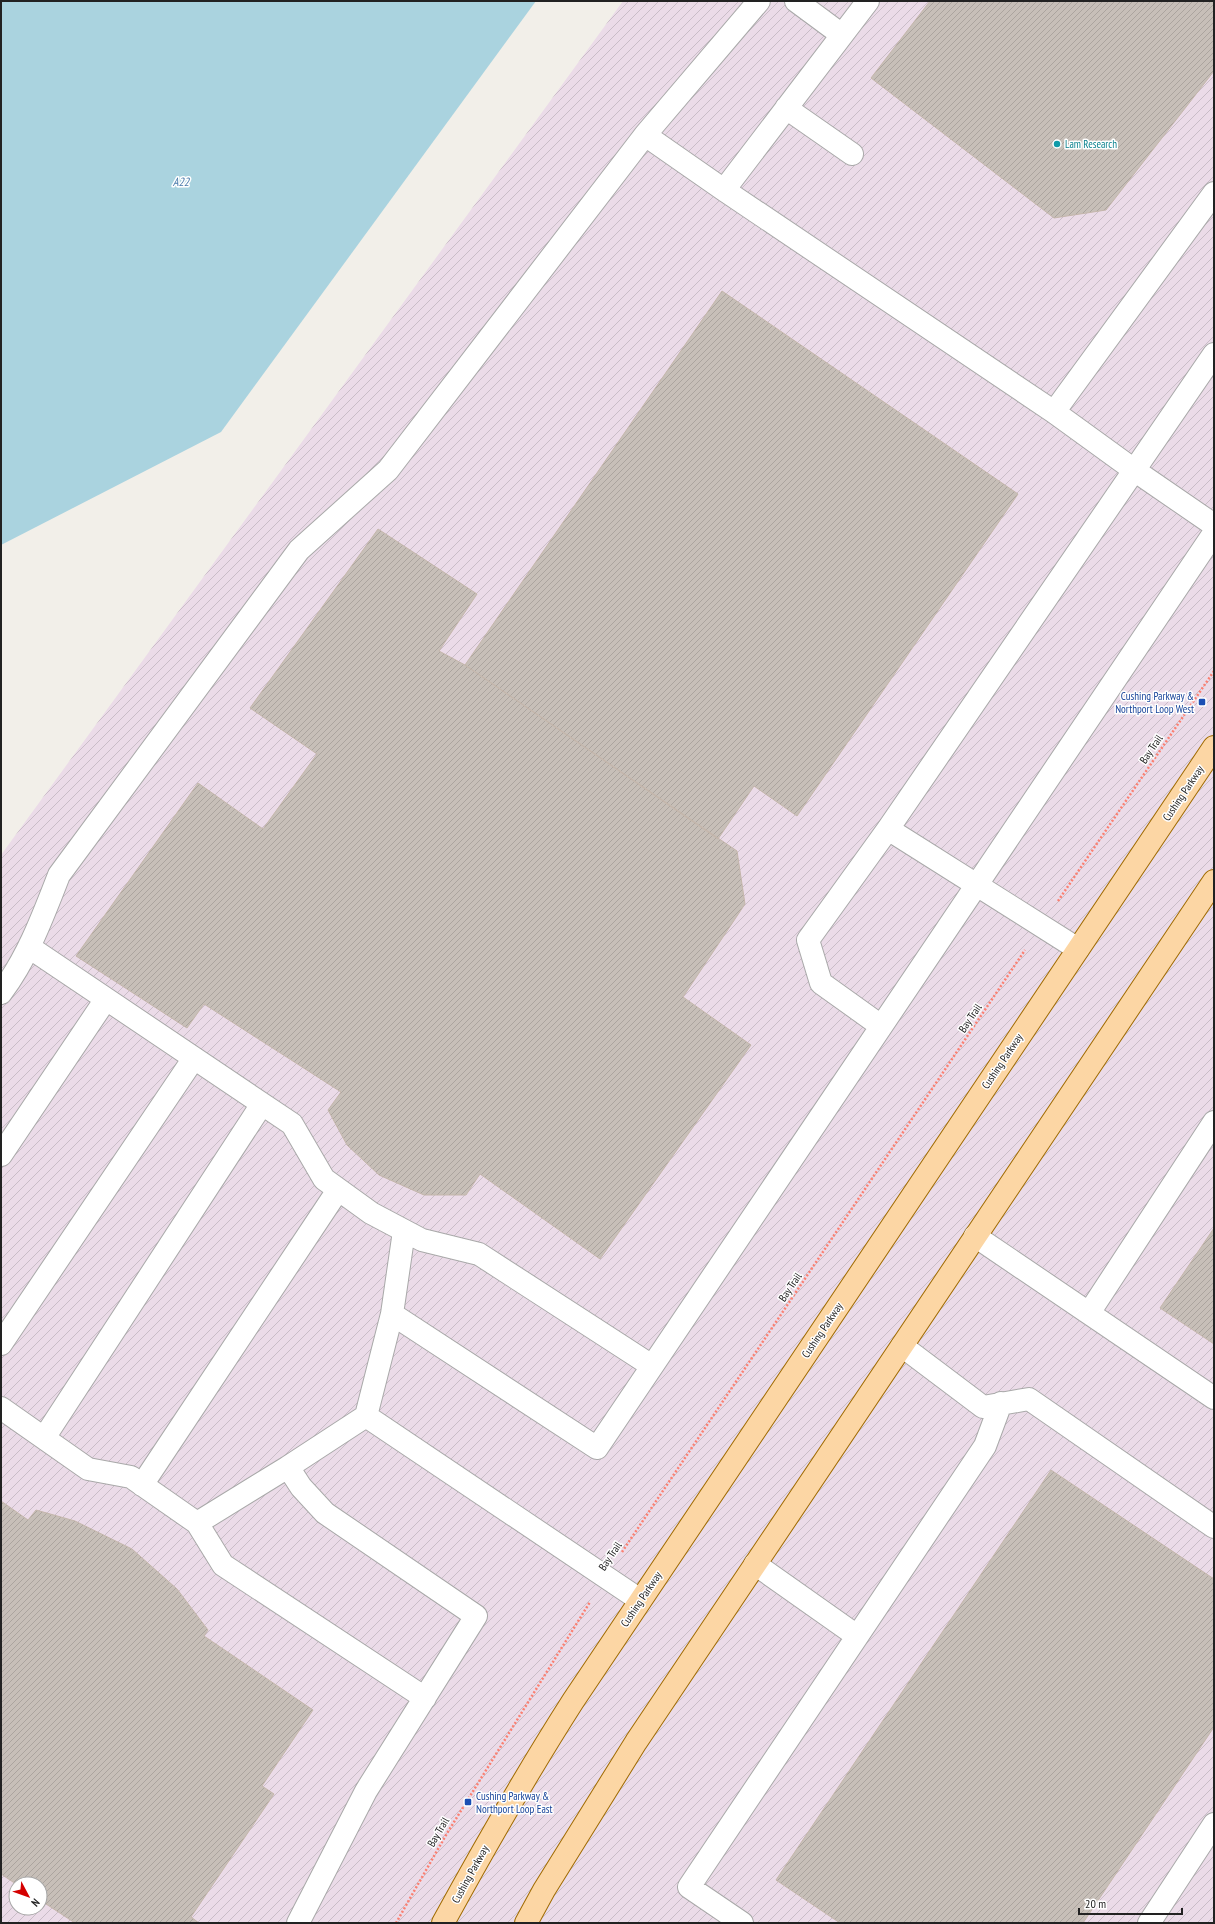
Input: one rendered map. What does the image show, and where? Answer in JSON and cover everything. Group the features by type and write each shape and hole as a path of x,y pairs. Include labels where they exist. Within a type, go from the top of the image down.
{"main road":[{"name":"Cushing Parkway","path":"443,1923 544,1746 640,1600 1214,746"},
{"path":"526,1923 544,1890 636,1742 1214,881"}],"lane":[{"path":"1,993 16,973 36,935 59,874 299,550 388,470 645,135 759,1"},
{"path":"796,1 842,35"},
{"path":"724,190 868,1"},
{"path":"786,108 852,154"},
{"path":"645,135 724,190 1054,412 1134,470 1214,524"},
{"path":"1054,412 1214,193"},
{"path":"881,1026 820,983 808,940 888,829 1214,354"},
{"path":"392,1314 597,1448 1214,533"},
{"path":"888,829 978,884 1078,949"},
{"path":"29,947 292,1124 324,1179 370,1214 422,1240 479,1254 652,1366"},
{"path":"1,1155 106,998"},
{"path":"1,1344 194,1058"},
{"path":"44,1438 262,1104"},
{"path":"1089,1313 1214,1122"},
{"path":"142,1485 338,1190"},
{"path":"197,1523 288,1467 366,1416 392,1314 404,1231"},
{"path":"975,1236 1214,1398"},
{"path":"902,1346 983,1407 1029,1399 1214,1528"},
{"path":"742,1923 689,1887 985,1446 1001,1404"},
{"path":"1,1408 88,1468 132,1477 197,1523 223,1565 425,1698"},
{"path":"366,1416 640,1600"},
{"path":"288,1467 301,1487 325,1513 476,1616 366,1791 298,1923"},
{"path":"755,1564 858,1636"},
{"path":"1149,1923 1214,1824"}],"path":[{"name":"Bay Trail","path":"396,1923 446,1835 605,1577 1041,925 1214,672"}],"shaded area":[{"path":"623,1 1214,1 1214,1923 1,1923 1,855"}],"water":[{"name":"A22","path":"1,1 536,1 221,432 1,545"}],"building":[{"name":"Lam Research","path":"930,1 1214,1 1214,71 1106,210 1054,218 871,78"},
{"path":"722,291 1018,494 797,816 754,786 718,839 465,665"},
{"path":"378,529 477,594 439,651 465,665 737,851 745,904 683,997 751,1045 600,1259 480,1174 466,1195 424,1195 379,1175 347,1145 328,1110 341,1092 204,1004 187,1028 76,956 198,783 263,829 317,754 250,708"},
{"path":"1214,1228 1214,1344 1160,1308"},
{"path":"1051,1470 1214,1579 1214,1727 1083,1923 840,1923 776,1880"},
{"path":"1,1501 28,1520 36,1510 75,1521 132,1549 177,1589 208,1630 204,1636 313,1710 262,1786 274,1794 191,1917 199,1923 75,1923 48,1905 48,1876 8,1876 8,1879 1,1874"}],"place":[{"name":"Lam Research","path":"1057,144"},
{"name":"Cushing Parkway & Northport Loop West","path":"1202,702"},
{"name":"Cushing Parkway & Northport Loop East","path":"468,1802"}]}
